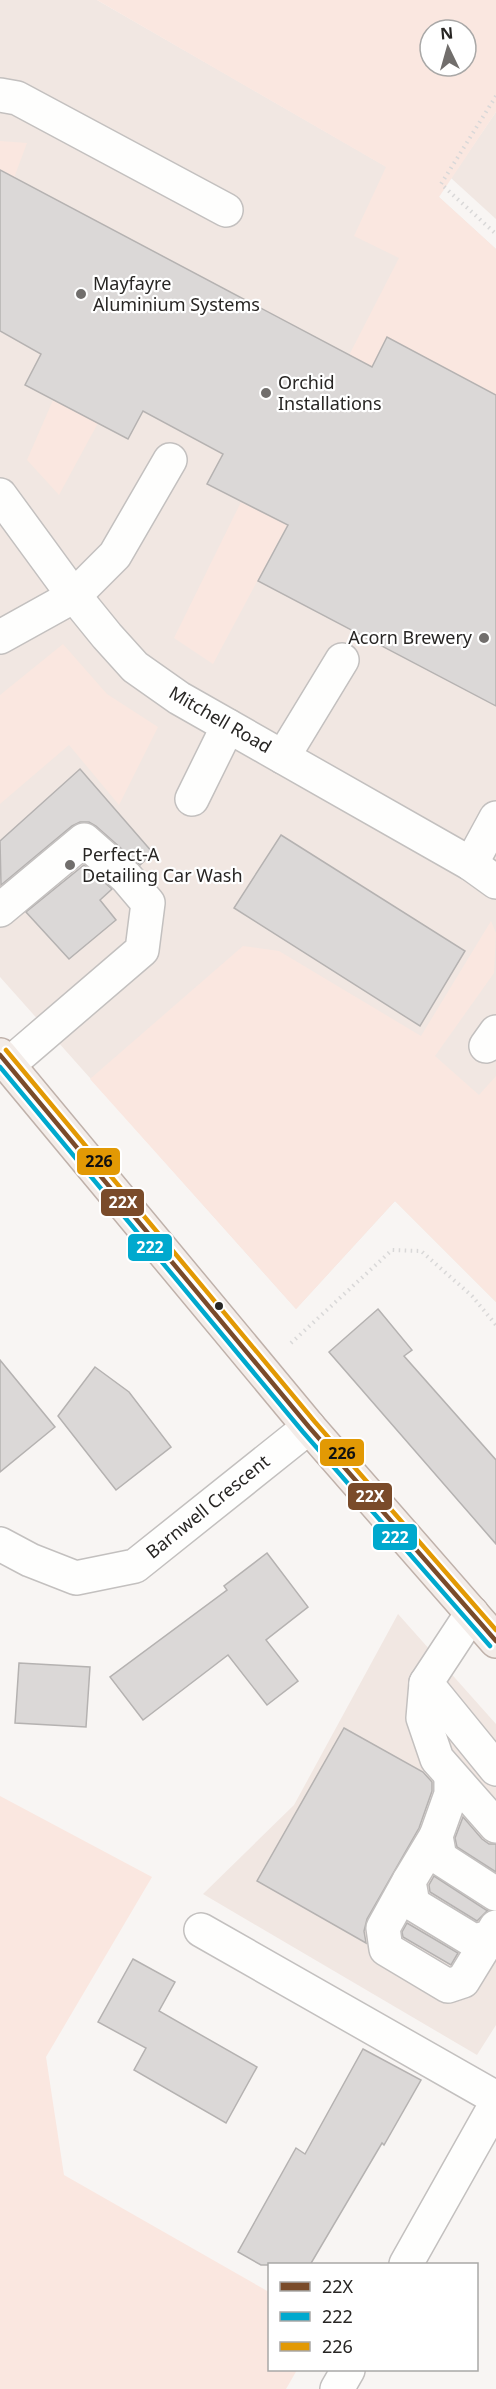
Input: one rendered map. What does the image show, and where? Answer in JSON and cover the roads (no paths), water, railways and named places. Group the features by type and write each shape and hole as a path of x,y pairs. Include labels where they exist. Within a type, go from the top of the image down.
{"main road":[{"path":"4,1060 309,1427 496,1641"}],"street":[{"path":"0,95 16,98 226,210"},
{"path":"0,637 74,596 115,555 170,460"},
{"name":"Mitchell Road","path":"0,495 74,596 135,667 179,698 484,873"},
{"path":"283,757 342,660"},
{"path":"192,799 228,726"},
{"path":"484,873 496,818"},
{"path":"0,910 84,840 126,877 148,903 142,950 4,1060"},
{"name":"Barnwell Crescent","path":"0,1544 30,1560 76,1578 135,1566 309,1427"},
{"path":"472,1613 426,1683 423,1718 437,1759 496,1826"},
{"path":"426,1683 496,1769"},
{"path":"451,1776 452,1794 436,1836 383,1928 386,1949 448,1986 463,1980 493,1932"},
{"path":"436,1836 440,1858 496,1894"},
{"path":"409,1881 413,1904 474,1941 493,1932"},
{"path":"201,1930 496,2098"},
{"path":"407,2263 496,2104"},
{"path":"337,2389 347,2371"}],"place":[{"name":"Mayfayre Aluminium Systems","path":"81,294"},
{"name":"Orchid Installations","path":"266,393"},
{"name":"Acorn Brewery","path":"484,638"},
{"name":"Perfect-A Detailing Car Wash","path":"70,865"}]}
